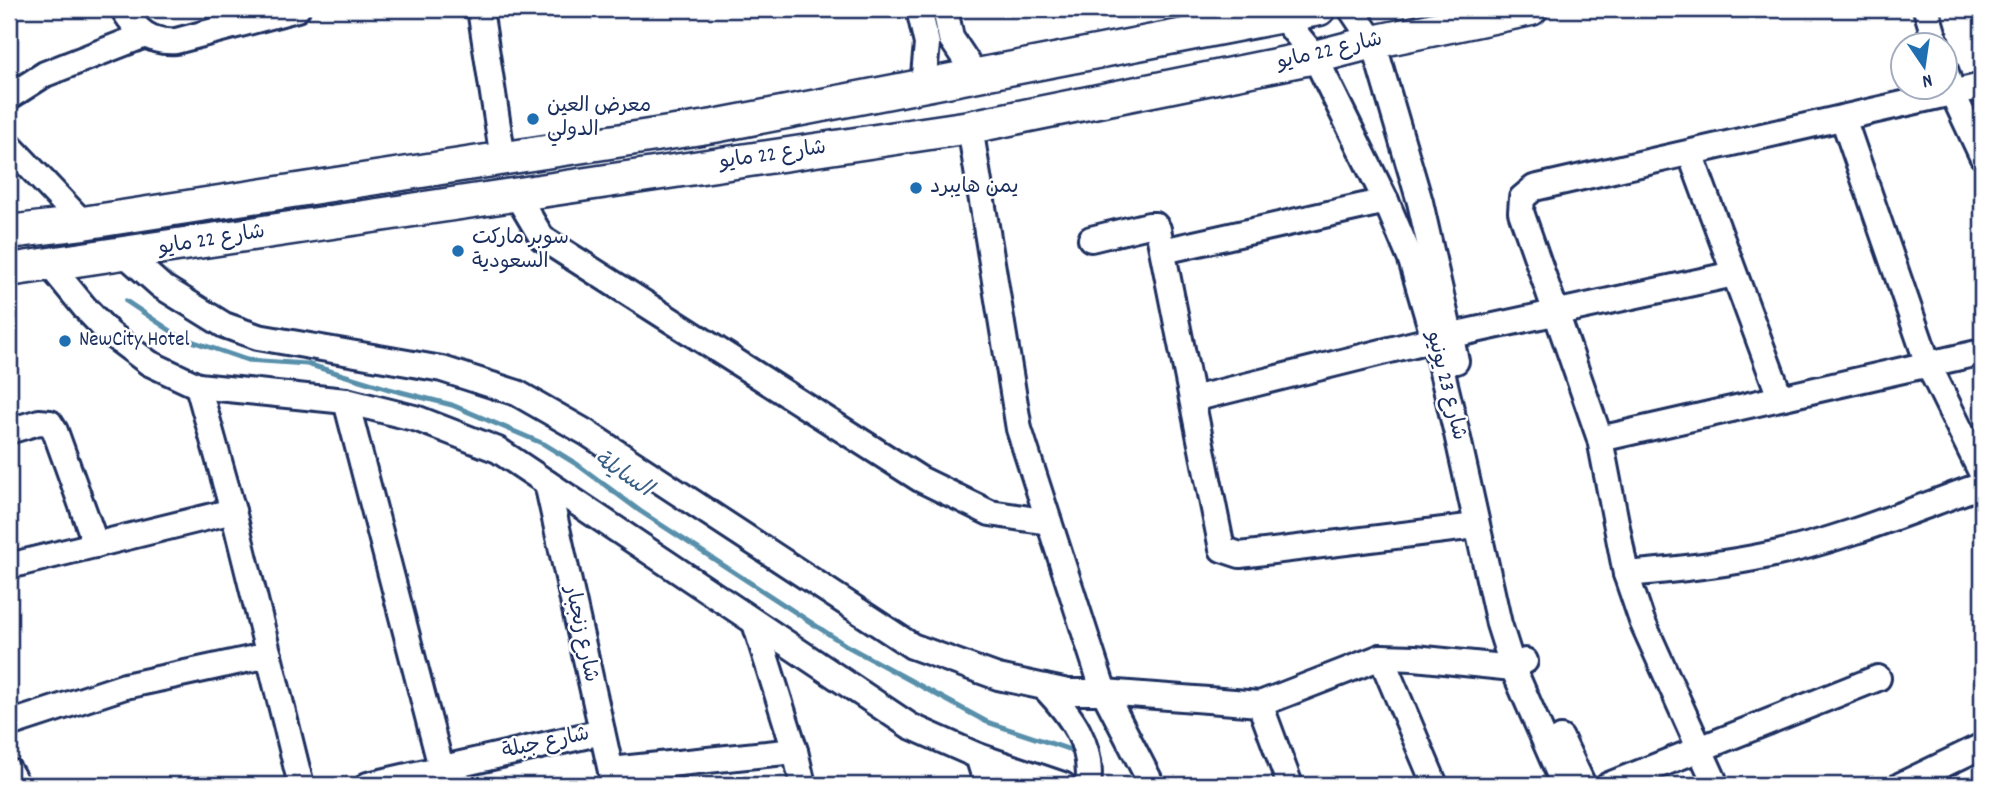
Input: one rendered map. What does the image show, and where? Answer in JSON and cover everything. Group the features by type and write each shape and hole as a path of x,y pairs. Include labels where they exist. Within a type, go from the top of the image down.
{"main road":[{"name":"شارع 22 مايو","path":"9,232 83,223 714,126 1279,13 1319,9"},
{"name":"شارع 22 مايو","path":"9,270 970,127 1315,57 1531,9"},
{"path":"83,223 125,254"},
{"path":"9,246 49,264"}],"street":[{"path":"123,9 132,23 145,35 160,42 176,41 297,9"},
{"path":"480,9 503,159"},
{"path":"919,9 939,40 975,74"},
{"path":"923,85 939,40 945,9"},
{"name":"شارع 23 يونيو","path":"1351,9 1373,42 1420,202 1457,434 1499,624 1583,785"},
{"path":"1926,9 1933,32"},
{"name":"شارع 23 يونيو","path":"1279,13 1315,57 1386,201 1442,337 1508,596 1519,665 1563,785"},
{"path":"9,97 44,74 145,35"},
{"path":"1960,83 1982,86"},
{"path":"1716,785 1642,621 1626,574 1600,439 1521,212 1522,198 1534,188 1843,118 1890,102"},
{"path":"1958,102 1982,156"},
{"path":"1843,118 1927,364 1982,474"},
{"path":"970,127 1019,429 1104,692 1152,785"},
{"path":"9,145 83,223"},
{"path":"1690,153 1780,397"},
{"path":"516,194 542,238 920,478 990,513 1048,522"},
{"path":"1163,251 1386,201"},
{"path":"1091,239 1155,225 1163,251 1222,549 1240,555 1476,526"},
{"path":"125,254 160,286 223,325 258,337 442,369 516,393 587,433 912,646 998,677 1068,692 1104,692 1260,705 1381,657 1519,665"},
{"path":"49,264 109,333 149,363 198,386 346,401 418,419 498,450 909,726 978,757 1063,785"},
{"path":"1193,399 1442,337 1734,274"},
{"path":"1600,439 1982,352"},
{"path":"198,386 233,511 301,785"},
{"path":"346,401 441,767"},
{"path":"9,431 39,422 50,423 55,430 96,545"},
{"name":"شارع زنجبار","path":"547,483 613,778"},
{"path":"1626,574 1702,567 1771,555 1843,534 1982,485"},
{"path":"9,566 233,511"},
{"path":"755,623 803,785"},
{"path":"9,724 125,686 269,655"},
{"path":"1381,657 1435,785"},
{"path":"1609,785 1878,678"},
{"path":"1044,687 1068,712 1080,731 1088,770 1088,785"},
{"path":"1260,705 1290,785"},
{"name":"شارع جبلة","path":"368,785 602,732"},
{"path":"1901,785 1982,746"},
{"path":"613,778 795,751"},
{"path":"978,757 987,785"},
{"path":"9,771 17,785"}],"waterway":[{"name":"السايلة","path":"126,301 180,337 247,360 307,364 452,405 544,444 578,465 640,511 847,646 987,722 1071,750"}],"place":[{"name":"معرض العين الدولي","path":"533,119"},
{"name":"يمن هايبرد","path":"916,188"},
{"name":"سوبر ماركت السعودية","path":"458,251"},
{"name":"NewCity Hotel","path":"65,341"}]}
